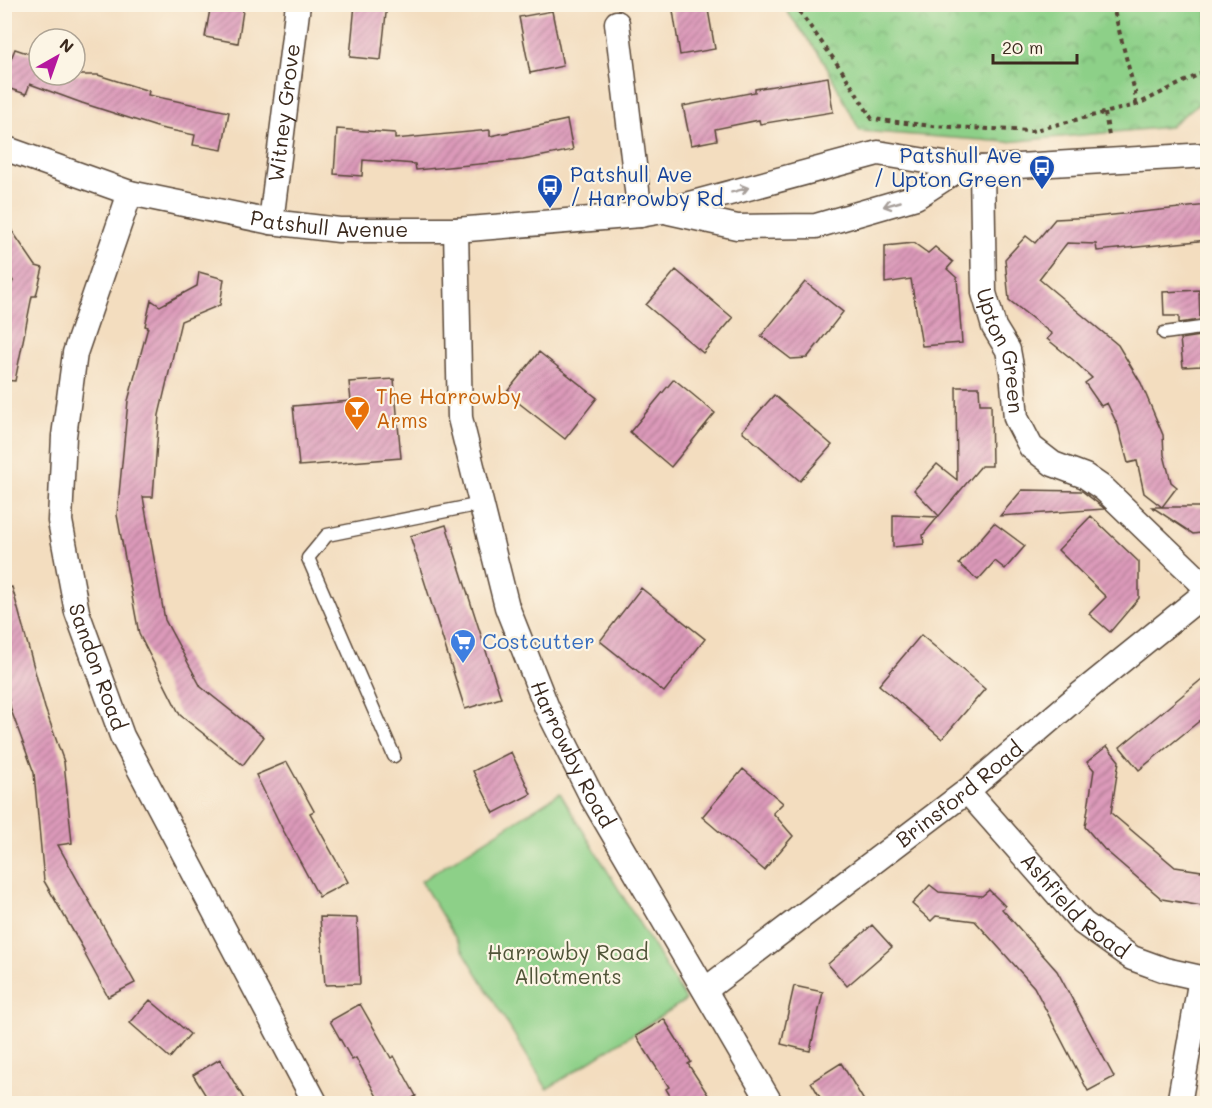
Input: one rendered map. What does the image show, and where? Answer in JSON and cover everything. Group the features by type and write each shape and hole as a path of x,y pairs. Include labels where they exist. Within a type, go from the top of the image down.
{"street":[{"name":"Witney Grove","path":"271,222 298,4"},
{"path":"617,23 652,213"},
{"name":"Patshull Avenue","path":"4,148 130,193 271,222 339,230 456,230 652,213 878,153 972,168 1208,155"},
{"name":"Patshull Avenue","path":"652,213 737,227 816,226 916,197 972,168"},
{"name":"Upton Green","path":"972,168 984,294 994,327 1008,350 1016,418 1031,447 1053,465 1084,476 1104,489 1208,590"},
{"name":"Sandon Road","path":"130,193 75,353 64,436 60,521 77,612 122,736 316,1104"},
{"name":"Harrowby Road","path":"456,230 460,418 507,607 547,708 593,799 771,1104"},
{"name":"Brinsford Road","path":"705,990 967,790 1208,590"},
{"name":"Ashfield Road","path":"967,790 1083,923 1132,958 1165,970 1204,978"},
{"path":"1179,1104 1204,978"}],"lane":[{"path":"1164,333 1208,327"},
{"path":"394,756 308,558 327,535 481,504"}],"path":[{"path":"794,4 843,72 872,119 932,126 1031,131 1136,105 1208,70"},
{"path":"1114,4 1136,105"}],"green space":[{"path":"782,5 1207,5 1207,97 1169,127 1007,142 860,131 822,58"},
{"name":"Harrowby Road Allotments","path":"560,793 686,1000 547,1089 421,881"}],"building":[{"path":"211,4 244,4 238,43 205,37"},
{"path":"355,4 387,4 381,60 350,57"},
{"path":"672,4 707,4 715,49 680,55"},
{"path":"552,11 563,66 530,73 519,17"},
{"path":"15,49 27,53 29,87 26,94 4,87 4,76"},
{"path":"87,75 98,75 149,91 148,95 229,112 222,150 193,145 195,135 160,128 38,87 87,87"},
{"path":"828,77 833,112 760,124 759,120 715,129 717,140 691,145 683,106 755,92 755,89"},
{"path":"567,120 573,150 523,160 416,170 415,164 363,160 362,176 334,174 337,129 395,133 395,139 490,130 490,136"},
{"path":"1208,205 1208,240 1097,251 1096,244 1067,243 1039,279 1118,345 1141,383 1163,435 1164,455 1171,482 1177,487 1162,507 1144,493 1137,461 1128,463 1118,426 1107,403 1101,406 1085,383 1092,378 1047,339 1052,334 1009,300 1005,259 1026,236 1035,243 1055,219"},
{"path":"4,219 36,266 43,268 36,296 32,296 15,381 4,380 4,299 13,281 4,266"},
{"path":"914,243 928,253 935,247 953,262 947,269 957,278 962,343 922,346 911,279 885,283 885,246"},
{"path":"676,270 733,318 703,353 646,305"},
{"path":"199,272 224,279 220,305 181,321 159,415 153,497 143,497 165,620 201,687 264,737 243,765 180,715 139,634 117,515 128,401 148,327 145,326 151,300 160,306 197,286"},
{"path":"805,282 843,312 807,358 791,359 761,336"},
{"path":"1199,290 1200,320 1179,323 1179,316 1164,316 1163,292"},
{"path":"1200,336 1200,339 1208,339 1208,363 1201,364 1201,366 1183,367 1180,339"},
{"path":"539,352 597,398 565,439 506,393"},
{"path":"394,379 401,458 299,466 293,406 351,401 349,382"},
{"path":"674,379 715,413 671,467 630,432"},
{"path":"956,387 979,387 980,404 991,404 992,466 981,466 939,516 914,490 937,464 957,480"},
{"path":"774,395 832,445 800,481 742,431"},
{"path":"1022,490 1082,491 1105,509 1000,516"},
{"path":"1152,507 1208,507 1208,532 1193,534"},
{"path":"893,515 938,517 923,535 924,544 893,547"},
{"path":"1091,516 1139,562 1139,598 1110,632 1089,614 1106,597 1058,550"},
{"path":"994,523 1025,546 1005,569 995,561 978,580 959,564"},
{"path":"446,525 501,698 465,709 410,536"},
{"path":"12,587 45,708 64,762 72,843 58,845 135,983 108,997 44,881 34,773 11,710 4,681 4,588"},
{"path":"641,588 705,639 664,692 600,641"},
{"path":"921,635 985,689 942,739 879,685"},
{"path":"1208,674 1208,714 1139,770 1120,747"},
{"path":"1107,746 1119,761 1111,813 1175,867 1208,872 1208,907 1162,899 1104,849 1085,827 1094,770 1087,762"},
{"path":"511,752 531,794 494,813 473,771"},
{"path":"287,762 314,811 310,813 348,882 319,897 256,775"},
{"path":"743,769 783,803 773,813 793,836 764,870 702,817"},
{"path":"930,885 939,892 982,896 989,890 1005,906 1002,909 1057,971 1114,1077 1088,1091 1034,987 975,921 936,916 931,921 912,904"},
{"path":"320,917 357,918 360,984 325,985"},
{"path":"872,925 892,947 847,986 828,964"},
{"path":"794,986 823,992 810,1051 781,1044"},
{"path":"150,1000 190,1034 170,1058 130,1023"},
{"path":"360,1004 391,1058 394,1056 416,1096 403,1104 381,1104 356,1058 352,1060 330,1021"},
{"path":"664,1019 691,1062 688,1064 714,1104 675,1104 666,1089 669,1087 636,1036"},
{"path":"220,1059 247,1104 211,1104 193,1075"},
{"path":"841,1063 866,1104 824,1104 811,1082"}],"place":[{"name":"Patshull Ave / Upton Green","path":"1042,191"},
{"name":"Patshull Ave / Harrowby Rd","path":"550,210"},
{"name":"The Harrowby Arms","path":"357,432"},
{"name":"Costcutter","path":"463,665"}]}
